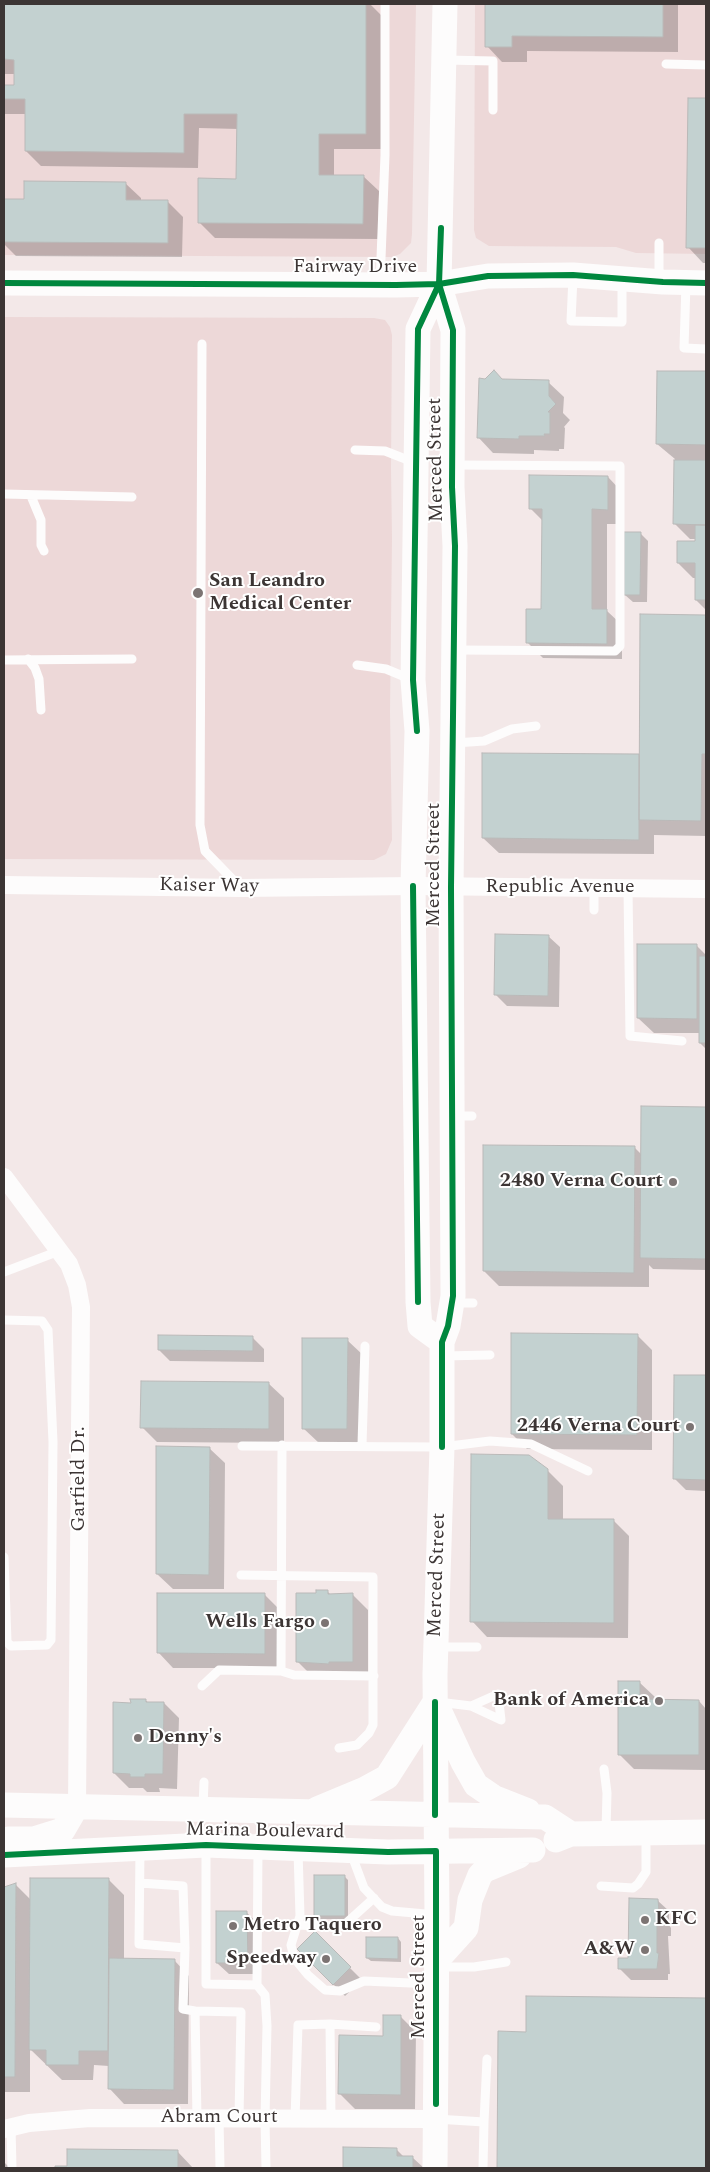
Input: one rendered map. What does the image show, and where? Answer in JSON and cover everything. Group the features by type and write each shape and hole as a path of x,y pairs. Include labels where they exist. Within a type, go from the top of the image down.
{"street":[{"name":"Merced Street","path":"435,2168 437,1915 435,1702 442,1446 442,1349 462,1303 462,1116 456,1074 451,887 455,546 452,464 456,354 453,330 439,284 445,4"},
{"name":"Fairway Drive","path":"4,283 380,285 439,284 488,276 572,275 696,283"},
{"name":"Merced Street","path":"439,284 418,329 413,680 417,731 413,886 418,1302 420,1326 442,1349"},
{"name":"Kaiser Way","path":"4,885 241,888 413,886"},
{"name":"Republic Avenue","path":"413,886 706,889"},
{"name":"Garfield Dr.","path":"4,1177 69,1264 77,1285 80,1307 77,1806"},
{"path":"308,1812 386,1777 435,1702"},
{"path":"435,1702 463,1762 476,1784 495,1798 544,1818"},
{"name":"Marina Boulevard","path":"4,1805 544,1818 571,1834"},
{"path":"4,1838 34,1839 63,1830 77,1806"},
{"name":"Marina Boulevard","path":"4,1855 206,1845 350,1850 533,1850 571,1834 706,1832"},
{"path":"437,1970 466,1928 470,1900 480,1875 485,1870 533,1850"},
{"name":"Abram Court","path":"7,2128 53,2120 90,2118 436,2119"}],"lane":[{"path":"380,285 385,155 385,4"},
{"path":"444,60 494,61 493,110"},
{"path":"666,64 706,65"},
{"path":"659,281 660,243"},
{"path":"572,275 571,321 622,322 622,278"},
{"path":"696,283 684,348 706,349"},
{"path":"202,344 200,825 205,852 241,888"},
{"path":"355,450 385,451 416,463"},
{"path":"452,464 620,466 620,646 615,651 454,650"},
{"path":"4,494 132,497"},
{"path":"30,496 41,520 41,545 44,550"},
{"path":"28,659 35,668 39,679 41,710"},
{"path":"4,660 132,659"},
{"path":"357,665 386,669 413,680"},
{"path":"453,743 484,740 512,729 536,726"},
{"path":"594,888 594,910"},
{"path":"628,889 630,1036 682,1041"},
{"path":"4,1272 59,1251"},
{"path":"4,1320 42,1322 48,1330 52,1452 51,1640 47,1645 11,1646 7,1642 4,1557"},
{"path":"362,1445 365,1346"},
{"path":"442,1349 490,1354"},
{"path":"242,1446 442,1446 490,1441 531,1444 588,1471"},
{"path":"281,1671 282,1445"},
{"path":"241,1575 373,1577 373,1725 364,1739 350,1747 338,1748"},
{"path":"436,1647 477,1647"},
{"path":"202,1686 219,1670 281,1671 294,1675 374,1676"},
{"path":"435,1702 472,1706"},
{"path":"604,1769 607,1793 606,1834"},
{"path":"203,1810 204,1782"},
{"path":"601,1886 633,1888 638,1884 646,1872 646,1832"},
{"path":"206,1845 206,1984 257,1984"},
{"path":"258,1848 257,1984 265,1995 267,2026 266,2168"},
{"path":"298,1848 299,1925 292,1945 294,1958 308,1975 325,1990 340,1991 364,1981 506,1962"},
{"path":"140,1849 139,1944 185,1948"},
{"path":"350,1850 364,1888 382,1907 392,1911 437,1915"},
{"path":"140,1883 183,1886 185,1948 183,2009 241,2012 239,2118"},
{"path":"299,1925 332,1927 344,1925 374,1898"},
{"path":"195,2011 197,2118"},
{"path":"330,2024 331,2119"},
{"path":"295,2119 298,2025 330,2024 376,2027"},
{"path":"483,2168 487,2059"},
{"path":"219,2118 220,2168"},
{"path":"436,2119 484,2122"},
{"path":"7,2128 12,2168"}],"shaded area":[{"path":"4,4 416,4 411,243 400,254 392,257 4,255"},
{"path":"475,4 706,4 706,254 636,253 616,247 489,246 476,238 474,230"},
{"name":"San Leandro Medical Center","path":"4,317 374,318 385,320 390,327 392,335 390,712 392,840 386,854 374,860 4,859"}],"building":[{"path":"4,4 366,4 366,134 319,134 319,175 364,175 363,224 198,223 198,178 236,179 237,114 184,114 184,153 25,151 25,99 4,99 4,85 14,85 14,60 4,59"},
{"path":"485,4 663,4 663,37 512,36 512,47 485,47"},
{"path":"688,98 706,98 706,248 686,248"},
{"path":"24,181 126,182 126,200 168,200 168,243 4,242 4,199 24,199"},
{"path":"494,370 502,379 549,380 549,396 556,404 548,412 550,412 550,434 544,434 545,436 519,436 519,439 477,438 479,378 485,379"},
{"path":"657,371 706,371 706,445 656,444"},
{"path":"674,460 706,460 706,525 673,524"},
{"path":"529,475 608,476 608,510 592,509 592,609 607,609 607,644 526,643 526,609 541,609 542,509 529,509"},
{"path":"695,525 706,525 706,600 695,600 695,563 677,563 677,541 695,541"},
{"path":"624,532 641,532 640,595 624,595"},
{"path":"640,614 706,615 706,754 702,754 701,821 639,820"},
{"path":"482,753 639,754 639,840 482,838"},
{"path":"495,934 549,935 548,996 494,995"},
{"path":"637,944 697,944 697,1019 637,1018"},
{"path":"699,956 706,956 706,1043 699,1043"},
{"name":"2480 Verna Court","path":"641,1106 706,1107 706,1259 640,1258"},
{"path":"483,1145 635,1146 634,1273 483,1271"},
{"path":"511,1333 638,1334 637,1435 511,1434"},
{"path":"158,1335 253,1336 253,1351 158,1350"},
{"path":"302,1338 348,1338 347,1429 302,1429"},
{"name":"2446 Verna Court","path":"674,1375 706,1375 706,1480 673,1479"},
{"path":"141,1381 269,1382 269,1429 140,1428"},
{"path":"156,1446 210,1447 209,1575 156,1574"},
{"path":"471,1454 529,1455 548,1469 548,1519 614,1519 614,1623 470,1622"},
{"path":"316,1590 328,1590 328,1594 353,1593 353,1662 329,1662 329,1664 296,1662 296,1593 316,1593"},
{"path":"157,1593 265,1593 265,1654 157,1653"},
{"path":"618,1681 640,1681 640,1699 699,1700 699,1755 618,1755"},
{"name":"Denny's","path":"130,1699 146,1699 146,1702 164,1702 163,1774 145,1774 145,1777 130,1777 130,1774 113,1773 113,1702 131,1703"},
{"path":"314,1875 345,1875 345,1916 314,1916"},
{"path":"30,1878 109,1878 108,2051 79,2051 79,2065 46,2065 46,2050 29,2050"},
{"path":"16,1883 15,2077 4,2077 4,1887"},
{"path":"629,1898 658,1899 660,1925 657,1925 657,1953 659,1953 657,1969 618,1969 618,1958 628,1958"},
{"path":"216,1911 247,1911 248,1963 216,1963"},
{"path":"315,1931 351,1967 333,1985 297,1949"},
{"path":"366,1937 398,1937 398,1959 366,1958"},
{"path":"109,1958 175,1959 174,2090 108,2089"},
{"path":"526,1996 706,1998 706,2168 497,2168 498,2031 526,2032"},
{"path":"383,2015 401,2015 401,2095 338,2094 339,2035 383,2036"},
{"path":"343,2147 397,2148 397,2156 413,2156 413,2168 343,2168"},
{"path":"67,2149 178,2150 178,2168 55,2168 55,2166 67,2166"}],"cycle path":[{"path":"441,228 439,284 453,330 452,487 455,546 451,887 453,1296 448,1326 442,1342 442,1447"},
{"path":"4,283 396,285 439,284 488,276 573,275 663,282 706,283"},
{"path":"417,731 413,680 418,329 439,284"},
{"path":"413,886 418,1302"},
{"path":"435,1702 435,1815"},
{"path":"4,1855 206,1845 388,1852 436,1851 436,2104"}],"place":[{"name":"San Leandro Medical Center","path":"198,593"},
{"name":"2480 Verna Court","path":"673,1182"},
{"name":"2446 Verna Court","path":"690,1427"},
{"name":"Wells Fargo","path":"325,1623"},
{"name":"Bank of America","path":"659,1701"},
{"name":"Denny's","path":"138,1738"},
{"name":"KFC","path":"645,1920"},
{"name":"Metro Taquero","path":"233,1926"},
{"name":"A&W","path":"645,1950"},
{"name":"Speedway","path":"326,1959"}]}
